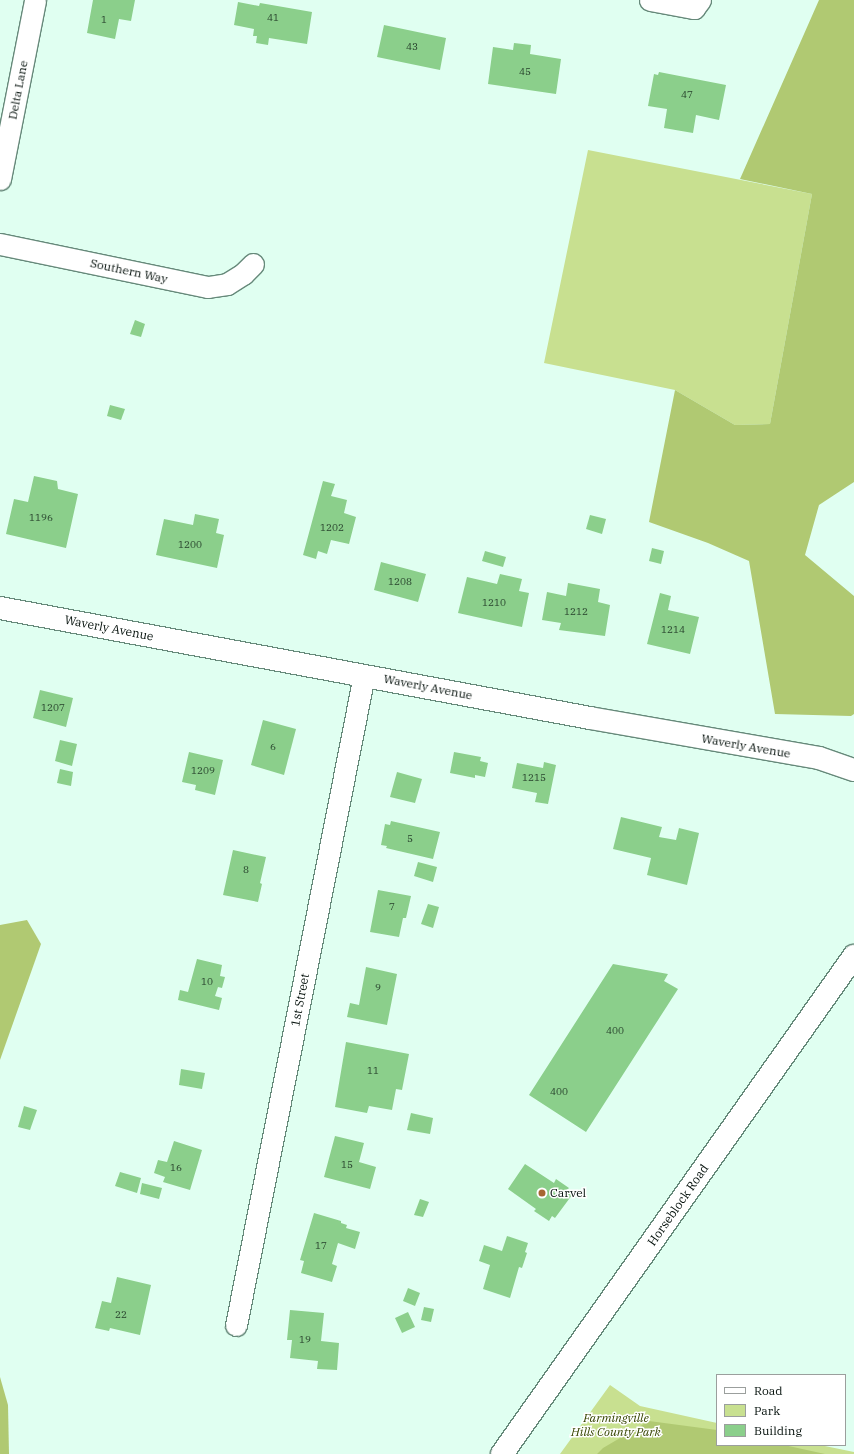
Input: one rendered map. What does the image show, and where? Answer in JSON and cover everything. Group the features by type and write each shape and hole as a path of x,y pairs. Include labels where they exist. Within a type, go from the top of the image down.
{"street":[{"name":"Delta Lane","path":"0,179 35,0"},
{"path":"650,0 694,8 700,0"},
{"name":"Southern Way","path":"0,244 208,287 227,284 243,274 253,264"},
{"name":"Waverly Avenue","path":"0,608 590,718 819,758 854,770"},
{"name":"1st Street","path":"236,1325 364,675"},
{"name":"Horseblock Road","path":"502,1454 854,956"}],"green space":[{"path":"819,0 854,0 854,482 819,505 805,555 854,596 854,714 851,716 775,714 749,561 708,543 649,522 675,390 735,425 770,424 812,194 740,179"},
{"path":"588,150 812,194 770,424 735,425 675,390 544,363"},
{"path":"27,920 41,944 0,1060 0,925"},
{"path":"0,1377 8,1405 9,1454 0,1454"},
{"name":"Farmingville Hills County Park","path":"610,1385 640,1406 716,1423 716,1446 825,1446 854,1452 854,1454 560,1454"},
{"path":"649,1421 716,1430 716,1446 789,1446 825,1454 597,1454 603,1448"}],"building":[{"path":"93,0 135,0 131,21 119,19 115,39 87,33"},
{"path":"238,2 259,6 260,3 312,12 307,44 269,38 268,45 256,43 257,36 253,36 254,29 234,25"},
{"path":"384,25 446,38 440,70 377,57"},
{"path":"514,43 531,45 530,54 561,59 556,94 488,84 493,47 513,50"},
{"path":"659,72 726,85 719,120 696,115 693,133 664,128 667,109 648,106 654,74 658,75"},
{"path":"135,320 145,324 141,337 130,334"},
{"path":"110,405 125,409 121,420 107,416"},
{"path":"34,476 57,481 58,489 78,494 66,548 6,534 14,499 28,502"},
{"path":"323,481 335,484 331,496 347,500 344,513 356,517 349,544 331,540 327,554 318,551 316,559 303,555"},
{"path":"195,514 219,519 216,533 224,535 217,568 156,555 164,519 193,525"},
{"path":"590,515 606,519 602,534 586,529"},
{"path":"652,548 664,551 661,564 649,561"},
{"path":"485,551 506,557 503,567 482,561"},
{"path":"381,562 426,574 418,602 374,590"},
{"path":"500,574 522,579 519,591 529,593 522,627 458,613 467,577 497,584"},
{"path":"568,583 600,589 598,602 610,605 605,636 559,630 561,623 542,620 547,592 566,596"},
{"path":"660,593 671,596 668,610 699,617 690,654 647,644"},
{"path":"40,690 73,698 66,727 33,718"},
{"path":"263,720 296,729 284,775 251,765"},
{"path":"60,740 77,744 72,766 55,761"},
{"path":"189,752 223,760 215,795 195,790 196,785 182,782"},
{"path":"454,752 481,757 480,761 488,763 485,777 475,775 475,778 450,773"},
{"path":"544,762 556,765 548,804 535,802 537,793 512,788 517,763 543,768"},
{"path":"60,769 73,772 71,786 57,783"},
{"path":"397,772 422,779 415,803 390,797"},
{"path":"621,817 662,827 659,837 676,840 679,828 699,833 687,885 647,875 651,858 613,849"},
{"path":"391,821 440,832 433,859 386,848 387,846 381,845 385,824 390,825"},
{"path":"233,850 266,857 260,883 262,884 258,902 223,895"},
{"path":"418,862 437,867 433,882 414,876"},
{"path":"378,890 411,896 406,918 403,918 399,937 370,932"},
{"path":"428,904 439,907 433,928 421,924"},
{"path":"197,959 222,965 220,976 225,977 222,988 218,987 215,996 222,998 219,1010 178,1000 180,990 188,992"},
{"path":"613,964 668,974 664,981 678,989 586,1132 529,1095"},
{"path":"366,967 397,974 387,1025 347,1017 350,1003 359,1005"},
{"path":"346,1042 409,1054 402,1090 396,1089 392,1110 369,1106 367,1113 335,1107"},
{"path":"181,1069 205,1073 202,1089 179,1085"},
{"path":"24,1106 37,1110 30,1130 18,1127"},
{"path":"411,1113 433,1118 430,1134 407,1130"},
{"path":"335,1136 364,1143 359,1162 376,1167 370,1189 324,1177"},
{"path":"174,1141 202,1150 190,1190 163,1182 165,1177 154,1173 158,1160 167,1162"},
{"path":"525,1164 554,1183 556,1179 569,1188 566,1191 572,1195 555,1218 552,1216 549,1221 534,1211 536,1209 508,1189"},
{"path":"120,1172 141,1178 137,1193 115,1186"},
{"path":"142,1183 162,1188 159,1199 140,1194"},
{"path":"420,1199 429,1202 423,1217 414,1215"},
{"path":"314,1213 341,1221 341,1223 347,1225 346,1228 360,1232 355,1249 338,1243 332,1264 337,1266 332,1282 301,1273 304,1261 300,1260"},
{"path":"507,1236 528,1243 525,1252 527,1253 522,1268 519,1267 510,1298 483,1289 490,1265 479,1261 484,1245 502,1251"},
{"path":"117,1277 151,1285 140,1335 110,1328 109,1331 95,1328 102,1301 111,1303"},
{"path":"408,1288 420,1293 415,1306 403,1301"},
{"path":"424,1307 434,1309 431,1322 421,1320"},
{"path":"290,1310 324,1313 321,1341 339,1343 337,1370 317,1369 318,1361 290,1358 292,1340 287,1340"},
{"path":"408,1312 415,1327 402,1333 395,1318"}],"place":[{"name":"Carvel","path":"542,1193"}]}
